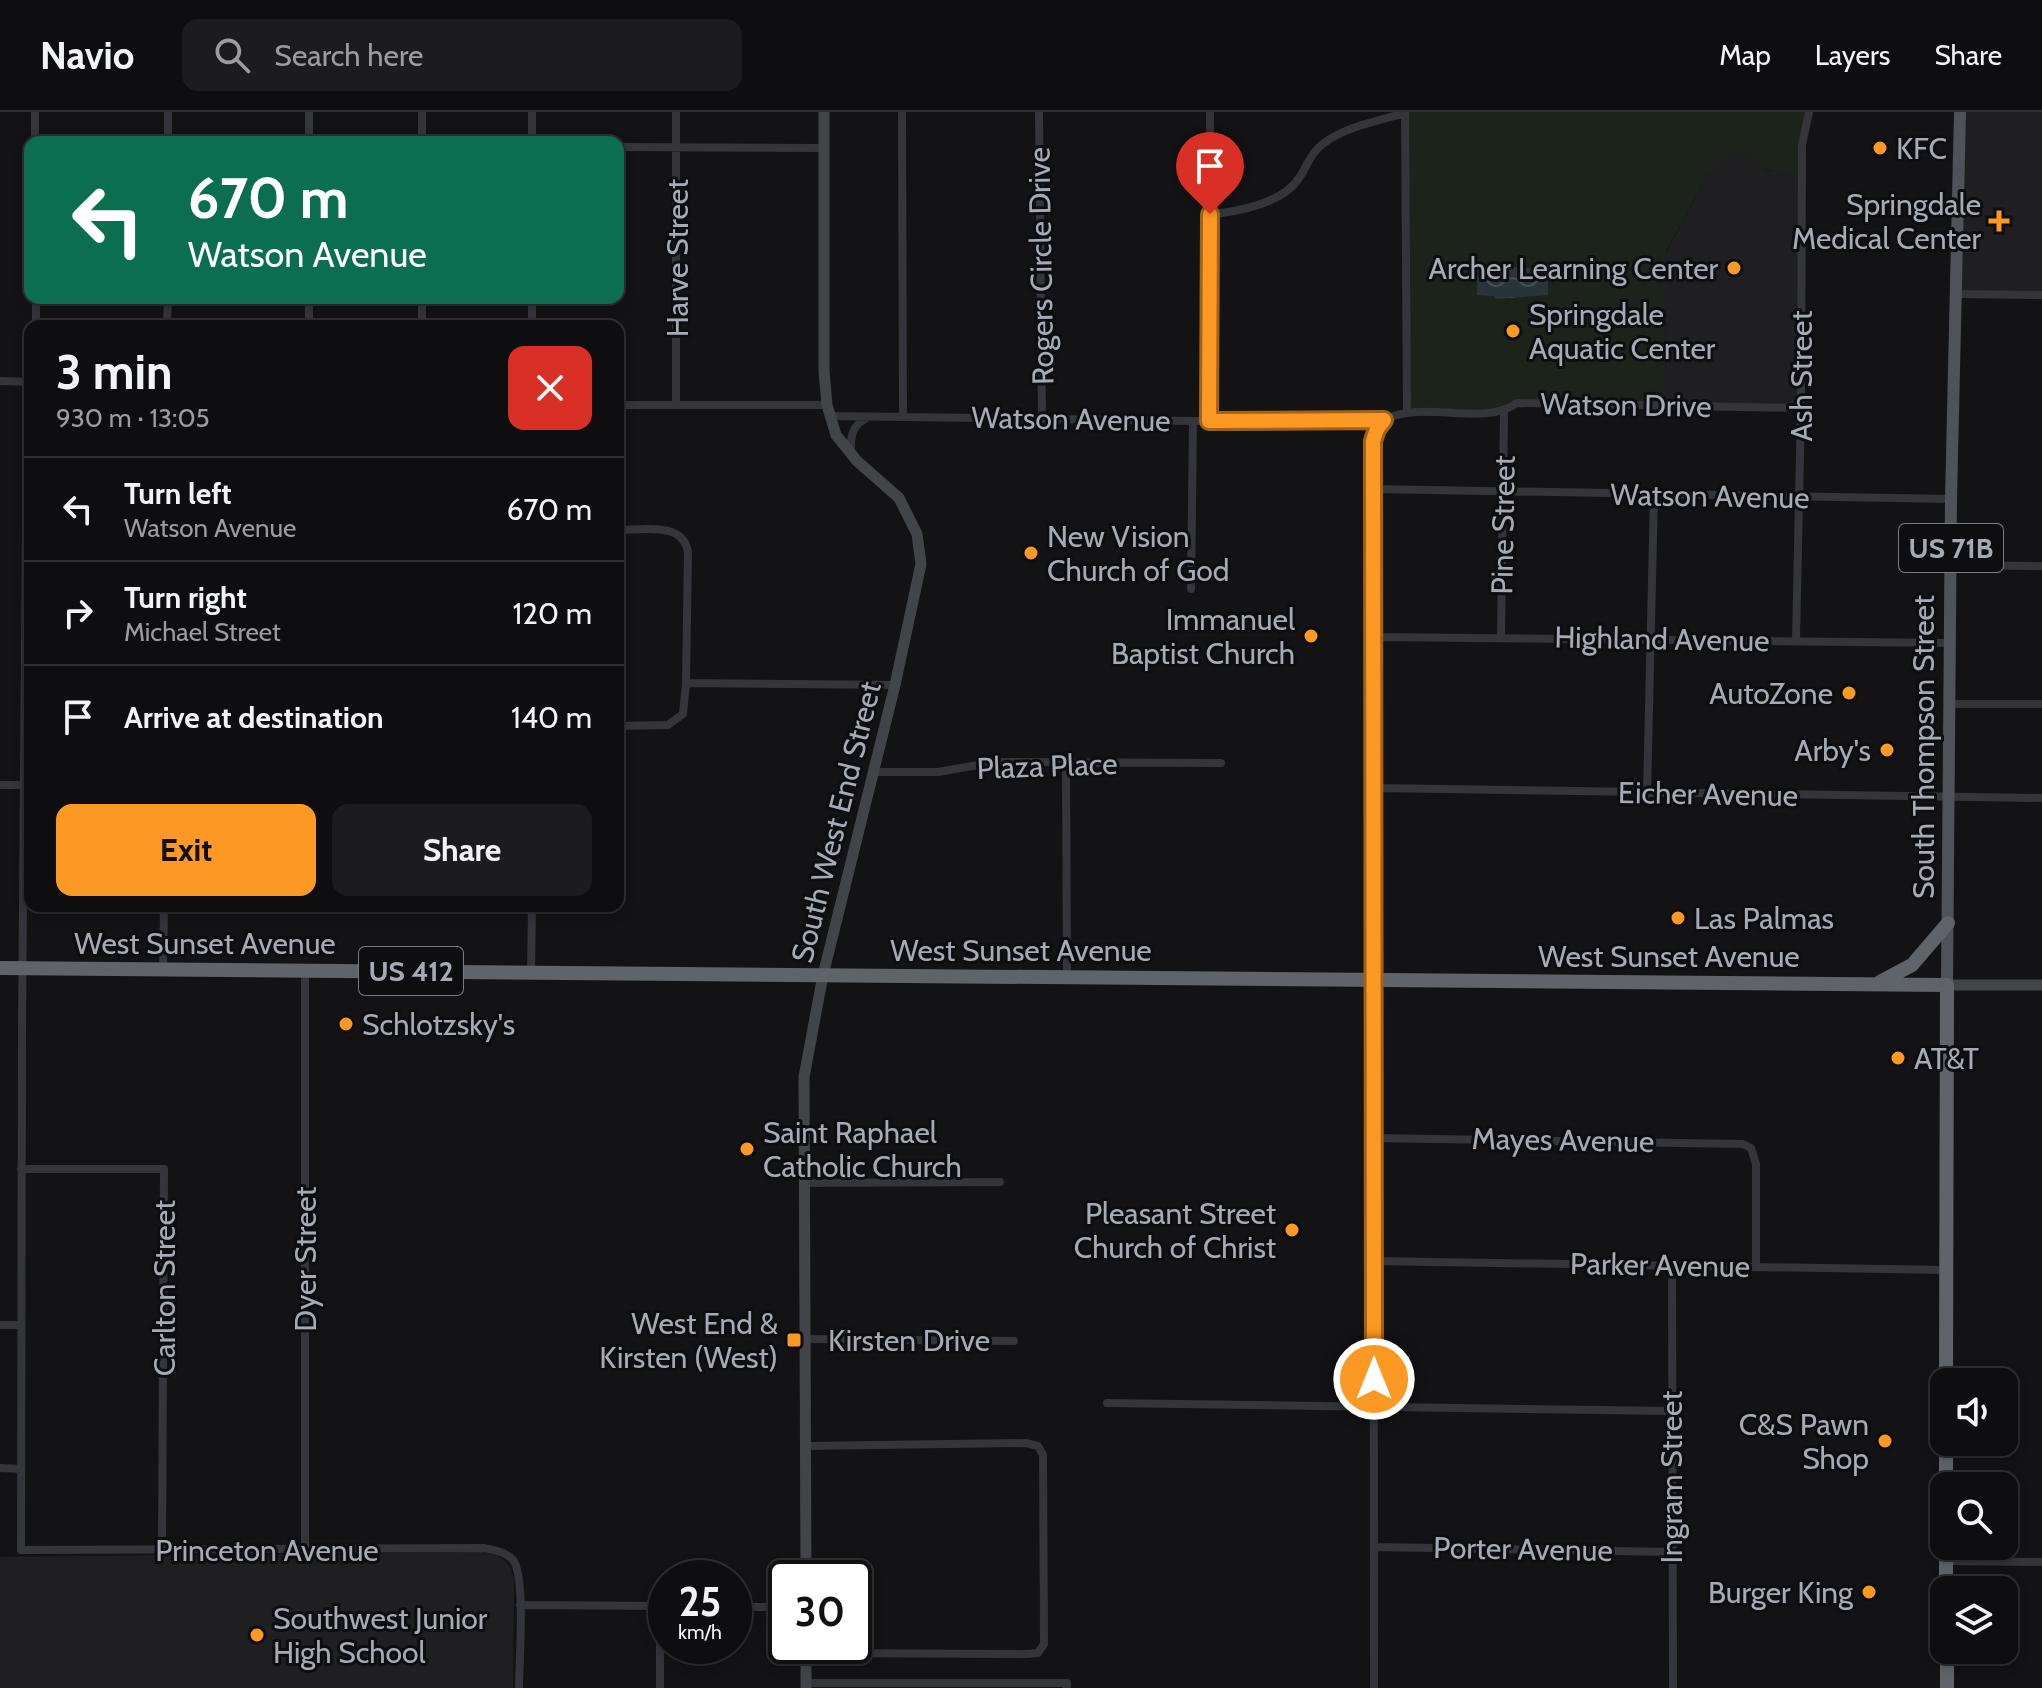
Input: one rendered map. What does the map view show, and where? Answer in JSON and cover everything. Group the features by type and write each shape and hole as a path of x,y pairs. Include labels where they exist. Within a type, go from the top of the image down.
{"highway":[{"path":"1876,984 1912,965 1948,923"},
{"name":"West Sunset Avenue","path":"0,968 1947,985"},
{"name":"South Thompson Street","path":"1946,1368 1947,985"},
{"path":"1947,1664 1947,1688"}],"main road":[{"name":"South Thompson Street","path":"1947,985 1950,565 1960,112"}],"street":[{"path":"35,112 35,136"},
{"path":"168,112 168,136"},
{"path":"309,112 309,136"},
{"path":"422,112 422,136"},
{"path":"532,112 532,136"},
{"name":"Harve Street","path":"676,112 676,405"},
{"name":"South West End Street","path":"806,1560 804,1077 823,975 895,685 921,564 917,534 899,498 851,454 836,435 828,411 824,112"},
{"path":"902,112 903,417"},
{"name":"Rogers Circle Drive","path":"1039,112 1042,419"},
{"path":"1209,421 1210,112"},
{"path":"1210,214 1272,199 1299,179 1308,160 1321,144 1343,131 1405,112 1407,411"},
{"name":"Ash Street","path":"1796,641 1802,145 1809,112"},
{"path":"624,147 824,148"},
{"path":"1955,294 2042,295"},
{"path":"0,381 24,383"},
{"name":"Watson Drive","path":"1407,411 1504,412 1517,403 1801,408"},
{"name":"Watson Avenue","path":"624,405 828,411 872,417 1193,421 1384,420 1407,411"},
{"name":"Pine Street","path":"1501,638 1504,412"},
{"path":"851,454 855,426 872,417"},
{"path":"1374,1688 1373,441 1384,420"},
{"path":"1191,589 1193,421"},
{"name":"Watson Avenue","path":"1373,489 1951,499"},
{"path":"1647,794 1654,495"},
{"path":"624,530 675,531 687,544 685,708 676,722 668,725 624,726"},
{"path":"1950,565 2042,566"},
{"name":"Highland Avenue","path":"1374,637 1950,643"},
{"path":"686,683 895,685"},
{"path":"0,1468 21,1469 24,687"},
{"path":"1949,704 2042,704"},
{"name":"Plaza Place","path":"873,772 938,772 995,762 1221,763"},
{"path":"1066,763 1067,976"},
{"path":"0,785 23,785"},
{"name":"Eicher Avenue","path":"1375,788 2042,798"},
{"path":"163,968 164,912"},
{"path":"531,972 532,912"},
{"name":"Dyer Street","path":"305,969 305,1549"},
{"name":"West Sunset Avenue","path":"1947,985 2042,985"},
{"name":"Mayes Avenue","path":"1374,1138 1735,1142 1751,1148 1756,1164 1756,1266"},
{"name":"Carlton Street","path":"21,1169 164,1169 162,1550"},
{"path":"803,1183 1000,1182"},
{"name":"Parker Avenue","path":"1373,1261 1946,1270"},
{"name":"Ingram Street","path":"1672,1265 1673,1688"},
{"path":"0,1325 20,1325"},
{"name":"Kirsten Drive","path":"804,1339 1014,1341"},
{"path":"1107,1403 1671,1411"},
{"path":"805,1446 1026,1443 1038,1446 1043,1455 1044,1644 1038,1653 872,1651"},
{"name":"Princeton Avenue","path":"21,1469 21,1550 484,1548 500,1551 511,1558 520,1580 520,1605"},
{"name":"Porter Avenue","path":"1374,1547 1672,1552"},
{"path":"2018,1560 2042,1562"},
{"path":"519,1688 520,1605 648,1606"},
{"path":"660,1688 661,1664"},
{"path":"806,1664 806,1685 1067,1683 1067,1688"}],"shaded area":[{"path":"1405,112 1809,112 1801,174 1764,168 1745,153 1728,155 1706,178 1666,251 1665,406 1518,403 1504,412 1407,411"},
{"name":"Springdale Medical Center","path":"1960,112 2042,112 2042,295 1955,294"},
{"name":"Archer Learning Center","path":"1746,153 1767,170 1801,174 1801,408 1665,406 1666,252 1706,178 1728,154"},
{"name":"Southwest Junior High School","path":"481,1552 496,1555 511,1568 514,1581 513,1688 0,1688 0,1557"}],"water":[{"path":"1496,265 1548,270 1548,295 1495,299 1494,296 1477,295 1477,268 1495,268"}],"place":[{"name":"KFC","path":"1880,148"},
{"name":"Springdale Medical Center","path":"1999,221"},
{"name":"Archer Learning Center","path":"1734,268"},
{"name":"Springdale Aquatic Center","path":"1513,331"},
{"name":"New Vision Church of God","path":"1031,553"},
{"name":"Immanuel Baptist Church","path":"1311,636"},
{"name":"AutoZone","path":"1849,693"},
{"name":"Arby's","path":"1887,750"},
{"name":"Las Palmas","path":"1678,918"},
{"name":"Schlotzsky's","path":"346,1024"},
{"name":"AT&T","path":"1898,1058"},
{"name":"Saint Raphael Catholic Church","path":"747,1149"},
{"name":"Pleasant Street Church of Christ","path":"1292,1230"},
{"name":"West End & Kirsten (West)","path":"794,1340"},
{"name":"C&S Pawn Shop","path":"1885,1441"},
{"name":"Burger King","path":"1869,1592"},
{"name":"Southwest Junior High School","path":"257,1635"}],"route":[{"path":"1210,214 1209,421 1384,420 1373,441 1374,1379"}]}
